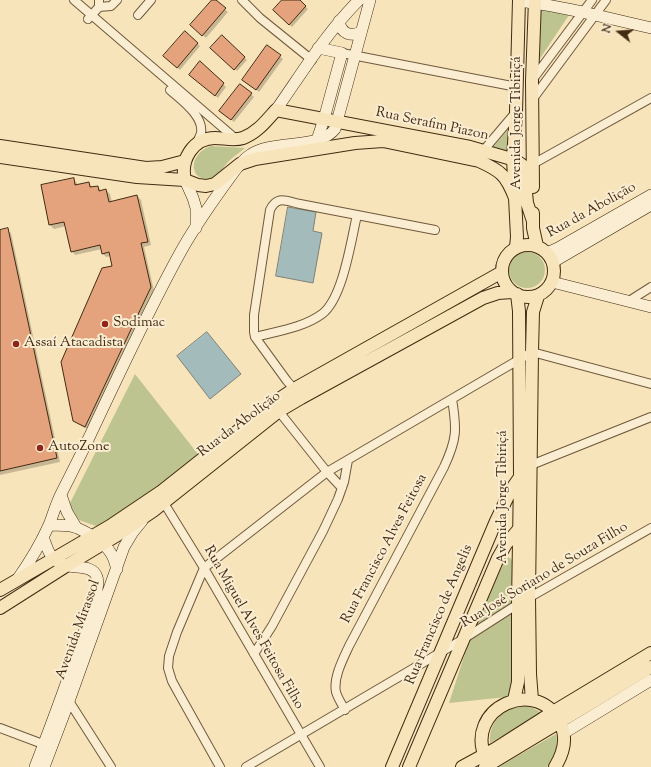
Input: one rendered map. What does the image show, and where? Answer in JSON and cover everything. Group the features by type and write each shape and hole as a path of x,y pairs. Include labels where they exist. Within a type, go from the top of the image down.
{"main road":[{"path":"196,228 196,208 184,174 185,160 188,154 195,146 205,139 214,138 236,140 253,133 265,123 312,60 318,48 342,18 359,0"},
{"path":"0,157 137,178 185,180 198,185 206,186 215,184 249,155 262,150 317,140 331,134 338,122 370,0"},
{"path":"519,0 535,1 651,28"},
{"name":"Avenida Jorge Tibiriçá","path":"516,247 515,198 512,159 516,112 519,0"},
{"name":"Avenida Jorge Tibiriçá","path":"535,1 532,101 533,222 536,246"},
{"path":"342,18 352,14 357,15 363,27"},
{"path":"342,18 342,30 349,34 353,35 363,27"},
{"path":"317,140 342,53 318,48"},
{"name":"Rua Serafim Piazon","path":"276,110 484,151 512,159"},
{"path":"16,581 27,566 49,525 61,495 180,252 240,164 255,159 355,143 383,141 479,161 493,167 501,172 508,181 515,198"},
{"path":"0,146 146,168 162,167 185,160"},
{"path":"512,159 522,165 524,171 527,203 533,222"},
{"name":"Rua da Abolição","path":"550,258 558,248 651,195"},
{"name":"Rua da Abolição","path":"550,258 651,205"},
{"path":"530,244 536,246 550,258 554,272 552,282 545,291 538,296 522,297 514,293 504,282 502,272 505,258 516,247 530,244"},
{"name":"Rua da Abolição","path":"0,590 110,526 162,491 276,407 298,393 502,272"},
{"path":"552,282 651,307"},
{"name":"Rua da Abolição","path":"298,393 483,298 498,293 514,293"},
{"name":"Avenida Jorge Tibiriçá","path":"514,293 519,311 520,476 529,597 530,674 532,700"},
{"name":"Avenida Jorge Tibiriçá","path":"514,700 518,682 519,555 524,528 531,465 533,312 538,296"},
{"name":"Rua da Abolição","path":"0,608 153,511 276,407"},
{"name":"Rua Francisco de Angelis","path":"392,767 496,521 511,490 520,476"},
{"path":"61,495 67,512 76,527"},
{"name":"Avenida Mirassol","path":"35,767 48,745 117,569 124,547 133,532 153,511"},
{"path":"49,525 76,527 92,536 111,552 117,569"},
{"path":"409,767 498,558 506,544 524,528"},
{"name":"Avenida Mirassol","path":"43,537 49,552 54,558 66,566 86,568 94,572 98,580 96,597 66,697"},
{"path":"498,558 505,554 519,555"},
{"path":"0,602 45,576 51,575"},
{"path":"487,763 553,712 651,653"},
{"path":"562,727 651,667"},
{"path":"462,767 487,763 562,727 651,680"},
{"path":"487,763 481,744 485,722 500,706 514,700 532,700 540,703 553,712 562,727 564,746 561,758 555,767"},
{"path":"419,703 430,710 432,714"},
{"name":"Avenida Mirassol","path":"44,767 48,745"}],"street":[{"path":"67,0 236,140"},
{"path":"74,0 89,17 198,117 201,126 201,134 195,146"},
{"path":"89,17 99,3 111,6 117,0"},
{"path":"138,15 151,0"},
{"path":"242,0 260,18 312,60"},
{"path":"532,81 592,0"},
{"path":"532,101 606,0"},
{"path":"342,53 516,87"},
{"path":"533,164 651,98"},
{"path":"484,151 516,112"},
{"path":"298,393 287,381 255,337 254,332 254,315 270,210 274,202 282,200 435,230"},
{"path":"255,337 293,327 309,321 322,314 332,303 340,288 357,215"},
{"path":"629,301 651,287"},
{"path":"220,767 172,681 168,668 169,656 177,632 204,568 327,472 532,352 651,384"},
{"name":"Rua Francisco Alves Feitosa","path":"345,710 336,691 336,684 342,664 349,646 451,452 455,440 456,427 452,399"},
{"path":"276,407 327,472 342,488"},
{"path":"531,465 651,417"},
{"path":"254,654 272,626 319,537 342,488 348,460"},
{"name":"Rua Miguel Alves Feitosa Filho","path":"164,502 320,767"},
{"name":"Rua José Soriano de Souza Filho","path":"246,767 465,638 529,597 651,528"},
{"path":"66,697 111,767"},
{"path":"0,728 48,745"}],"green space":[{"path":"539,6 569,15 537,63"},
{"path":"511,126 508,156 489,152"},
{"path":"210,146 245,148 234,156 216,176 206,179 200,178 194,169 194,163 202,151"},
{"path":"527,252 540,257 545,270 540,283 527,288 514,283 509,270 514,257"},
{"path":"135,374 201,458 109,525 96,526 79,520 69,505"},
{"path":"509,557 512,560 511,689 507,697 449,703 470,638 505,560"},
{"path":"522,705 533,708 542,713 490,743 492,728 498,718 508,710"},
{"path":"556,734 556,752 547,767 498,767"}],"water":[{"path":"288,207 316,212 313,231 322,233 313,283 276,276"},
{"path":"207,332 241,374 210,399 177,356"}],"building":[{"path":"212,0 216,0 226,8 202,36 190,25"},
{"path":"282,0 300,0 306,6 289,25 273,10"},
{"path":"185,31 198,43 177,68 163,56"},
{"path":"222,35 245,57 234,70 210,48"},
{"path":"267,45 281,55 256,90 242,80"},
{"path":"200,61 224,83 215,96 189,75"},
{"path":"240,84 252,93 231,120 219,111"},
{"name":"Sodimac","path":"74,178 75,185 89,182 90,187 98,186 99,191 106,189 109,202 137,195 148,242 141,243 151,287 85,427 73,421 61,362 102,268 112,266 109,252 102,254 100,245 71,252 64,222 49,225 41,185"},
{"name":"Assaí Atacadista","path":"8,228 57,458 0,471 0,230"}],"place":[{"name":"Sodimac","path":"105,324"},
{"name":"Assaí Atacadista","path":"16,344"},
{"name":"AutoZone","path":"40,448"}]}
